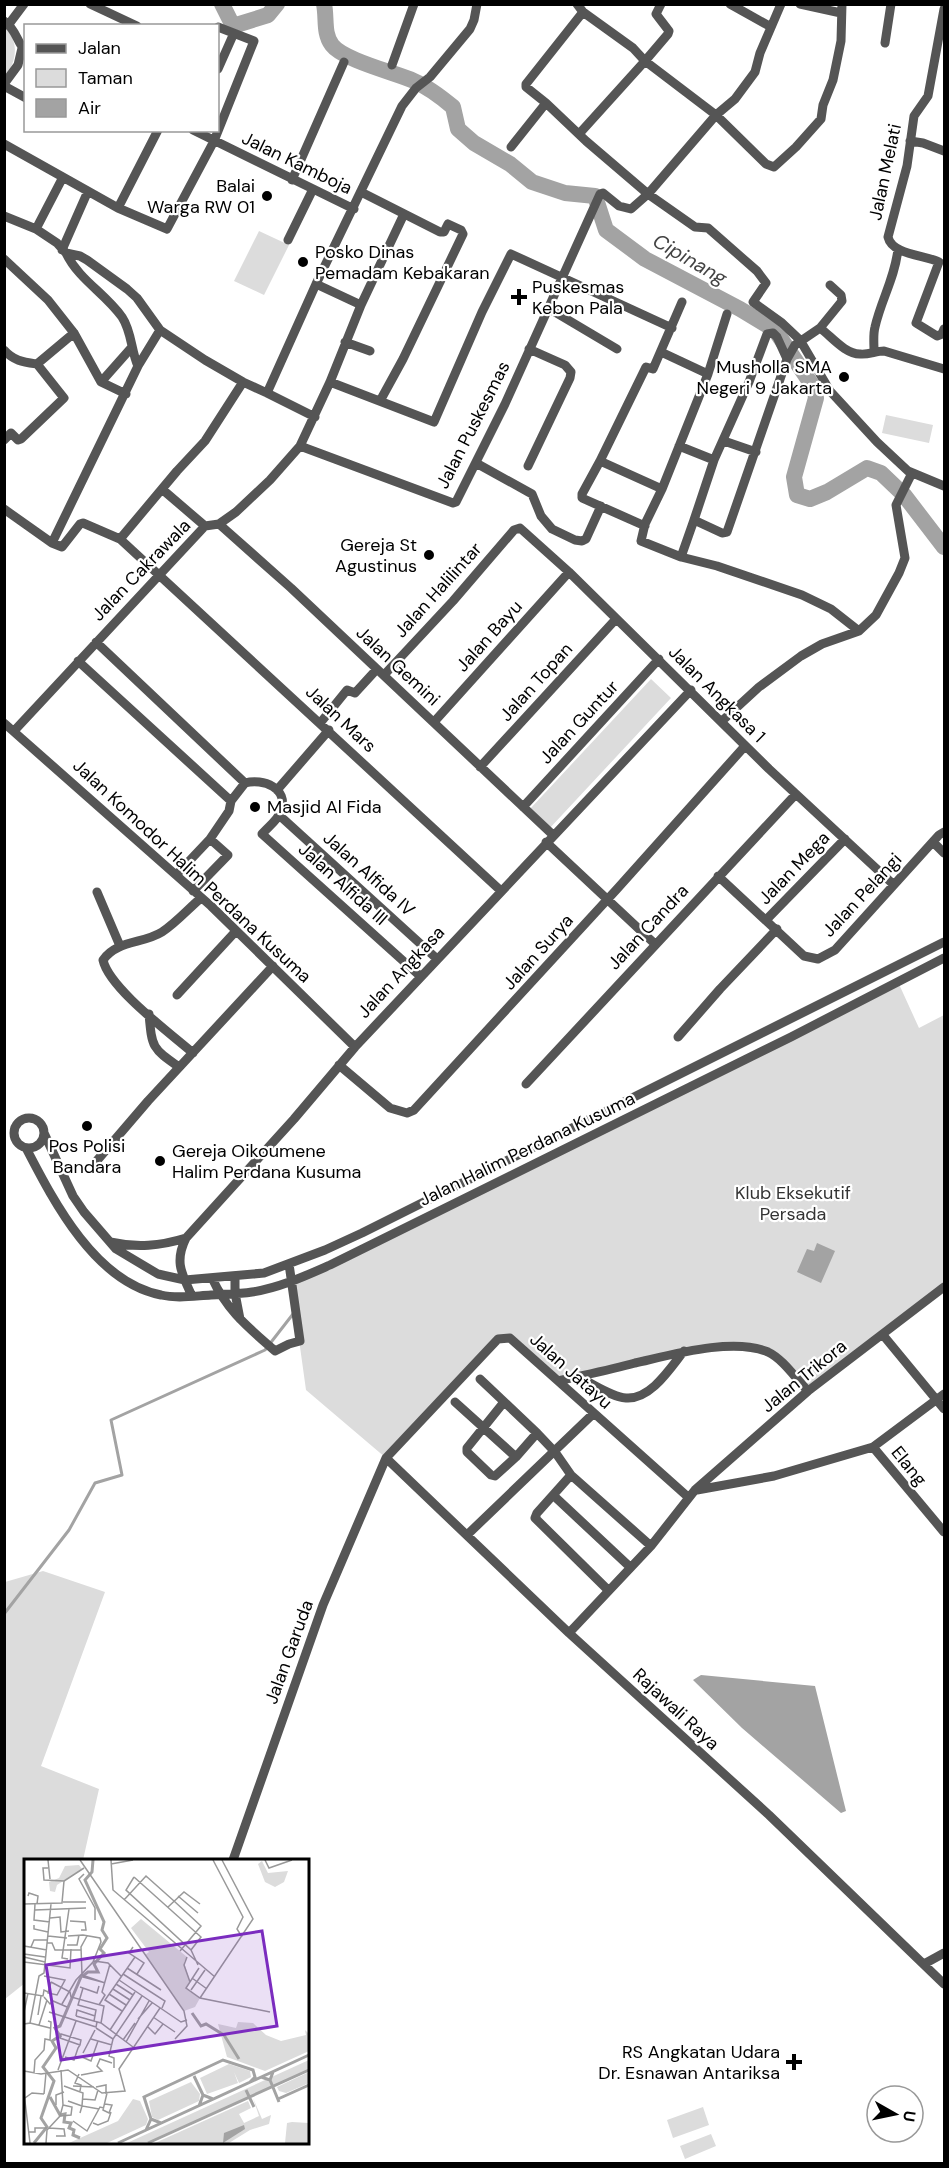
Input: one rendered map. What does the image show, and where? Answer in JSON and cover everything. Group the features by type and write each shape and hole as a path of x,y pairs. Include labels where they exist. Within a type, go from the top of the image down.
{"street":[{"path":"24,4 7,23 17,34 24,49 18,65 4,85 24,97"},
{"path":"90,4 132,24"},
{"path":"393,65 414,4"},
{"path":"267,393 316,284 402,106 470,29 477,4"},
{"path":"579,134 669,34 656,14 661,4"},
{"path":"730,4 771,27"},
{"path":"648,194 716,115 735,99 755,72 760,53 781,4"},
{"path":"800,4 841,9 842,41 821,119 774,167 766,164 716,115 580,8 526,84 648,194 696,227 708,228 756,270 766,283 753,302 782,323 845,410 910,475 945,486"},
{"path":"885,43 891,4"},
{"name":"Jalan Melati","path":"898,249 888,241 889,232 905,173 914,116 928,96 945,9"},
{"path":"219,27 254,41 219,128"},
{"path":"219,67 234,33"},
{"path":"292,180 344,62"},
{"path":"511,147 546,103"},
{"path":"118,208 157,132"},
{"name":"Jalan Kamboja","path":"197,132 354,209"},
{"path":"4,144 118,208 167,230 218,132"},
{"path":"910,141 945,151"},
{"path":"36,229 63,177"},
{"path":"288,240 313,189"},
{"path":"64,252 88,191"},
{"path":"361,192 442,233 448,224 461,230 463,234 403,359 380,401"},
{"name":"Jalan Puskesmas","path":"300,446 453,502 459,497 505,404 600,194 603,193 620,206 631,209 648,194"},
{"name":"Jalan Cakrawala","path":"14,731 206,526 219,524 236,512 270,480 300,446 315,417 361,305 404,214"},
{"path":"4,216 36,229 57,243 78,273 120,315 128,331 138,366"},
{"path":"874,351 874,328 887,293 898,249 938,261 940,264 941,273 916,323 937,336 945,329"},
{"path":"64,252 83,258 128,289 147,311 159,330 243,382 315,417"},
{"path":"330,382 432,422 435,421 510,254 672,328"},
{"path":"4,259 48,300 74,333 101,382 126,394"},
{"path":"316,284 361,305"},
{"path":"694,520 722,533 727,532 787,358 798,343 820,328 842,301 841,295 830,285"},
{"path":"645,526 582,497 646,367 653,369 682,302"},
{"path":"548,308 617,349"},
{"path":"728,314 708,374 645,526 641,541 681,558 717,566 802,595 831,609 860,631"},
{"path":"820,328 849,352 864,354 884,351 945,369"},
{"path":"4,509 52,543 138,366 159,330"},
{"path":"37,364 74,333"},
{"path":"681,558 714,460 749,382 767,334 773,333 777,336 787,358"},
{"path":"345,342 370,351"},
{"path":"101,382 132,346"},
{"path":"528,466 571,372 565,365 529,349"},
{"path":"4,350 20,362 37,364 64,399 21,439 18,440 11,433 4,440"},
{"path":"661,352 708,374"},
{"path":"120,539 205,441 243,382"},
{"path":"724,441 756,452"},
{"path":"679,446 714,460"},
{"path":"600,461 662,489"},
{"path":"476,463 532,494 541,516 552,529 574,540 585,539 601,506"},
{"path":"722,721 759,687 801,656 822,644 860,631 876,615 899,573 904,558 896,512 898,501 910,475"},
{"path":"163,490 206,526"},
{"name":"Jalan Mars","path":"52,543 65,546 83,523 120,539 501,890"},
{"name":"Jalan Gemini","path":"219,524 524,807 549,838 655,944"},
{"name":"Jalan Halilintar","path":"321,722 347,690 355,693 380,672 517,528"},
{"name":"Jalan Angkasa 1","path":"517,528 529,534 746,746 894,885"},
{"name":"Jalan Bayu","path":"434,722 569,572"},
{"name":"Jalan Topan","path":"480,767 616,619"},
{"path":"96,642 245,783"},
{"name":"Jalan Guntur","path":"524,807 659,660"},
{"path":"78,661 231,801"},
{"name":"Jalan Angkasa","path":"186,1238 436,958 691,690"},
{"name":"Jalan Komodor Halim Perdana Kusuma","path":"4,723 201,898 355,1047"},
{"path":"277,790 329,730"},
{"name":"Jalan Surya","path":"339,1065 390,1108 407,1113 414,1110 746,746"},
{"path":"176,875 210,839 229,811 231,801 245,783 263,781 277,790 281,801 279,815"},
{"name":"Jalan Candra","path":"526,1084 796,794"},
{"name":"Jalan Alfida IV","path":"279,815 436,958"},
{"name":"Jalan Alfida III","path":"279,815 262,834 420,976"},
{"name":"Jalan Pelangi","path":"718,876 767,919 804,956 818,959 835,950 933,842 945,832"},
{"path":"193,891 228,855 210,839"},
{"name":"Jalan Mega","path":"767,919 845,839"},
{"path":"933,842 945,853"},
{"path":"97,892 120,946"},
{"path":"193,1053 124,992 103,960 108,953 120,946 162,932 201,898"},
{"path":"678,1037 777,929"},
{"path":"177,995 236,931"},
{"name":"Jalan Halim Perdana Kusuma","path":"44,1133 73,1196 110,1242 123,1254 148,1270 169,1278 185,1280 264,1273 362,1233 945,942"},
{"name":"Jalan Halim Perdana Kusuma","path":"26,1148 56,1204 95,1255 110,1270 131,1284 153,1294 182,1298 252,1292 291,1282 330,1265 639,1113 945,958"},
{"path":"94,1164 179,1067 273,966"},
{"path":"149,1014 153,1046 179,1067"},
{"path":"27,1118 35,1119 41,1124 44,1133 38,1145 26,1148 20,1145 14,1136 14,1130 20,1121 27,1118"},
{"path":"110,1242 134,1246 164,1245 186,1238"},
{"path":"186,1238 179,1263 192,1296"},
{"path":"212,1278 219,1294 232,1312 271,1347 289,1344 300,1341 289,1264"},
{"path":"235,1277 235,1293 240,1319"},
{"name":"Jalan Trikora","path":"569,1633 651,1546 692,1494 808,1390 945,1287"},
{"path":"883,1335 941,1397 945,1409"},
{"name":"Jalan Jatayu","path":"386,1458 468,1369 500,1338 510,1338 594,1413 692,1494"},
{"path":"558,1381 684,1351 711,1348 759,1349 775,1357 808,1390"},
{"path":"578,1377 617,1395 626,1398 634,1397 642,1395 655,1384 684,1351"},
{"path":"480,1379 537,1433 571,1474 651,1546"},
{"path":"692,1494 774,1476 873,1447 941,1397"},
{"path":"504,1401 466,1452 493,1476 516,1457 537,1433"},
{"path":"455,1402 516,1457"},
{"path":"467,1535 594,1413"},
{"name":"Elang","path":"873,1447 945,1532"},
{"name":"Rajawali Raya","path":"386,1458 569,1633 769,1815 945,1984"},
{"name":"Jalan Garuda","path":"232,1859 323,1605 386,1458"},
{"path":"571,1474 537,1513 536,1520 608,1590"},
{"path":"553,1495 630,1568"},
{"path":"924,1964 945,1953"}],"green space":[{"path":"4,27 13,39 15,52 12,65 4,78"},
{"path":"259,231 289,245 264,295 234,281"},
{"path":"886,415 933,425 929,443 882,433"},
{"path":"651,679 671,698 549,829 529,810"},
{"name":"Klub Eksekutif Persada","path":"898,982 919,1028 944,1015 944,1286 808,1391 768,1353 711,1348 558,1381 502,1337 386,1458 306,1390 291,1282"},
{"path":"43,1571 105,1592 41,1766 99,1789 83,1859 24,1859 24,1984 5,1999 5,1582"},
{"path":"703,2107 709,2125 673,2138 667,2120"},
{"path":"711,2134 716,2146 685,2159 680,2146"}],"water":[{"path":"817,1243 835,1251 821,1283 797,1272 807,1249 814,1251"},
{"path":"701,1675 815,1686 846,1811 841,1813 742,1728 693,1680"}],"waterway":[{"name":"Cipinang","path":"222,4 233,26 268,15 277,4"},
{"name":"Cipinang","path":"324,4 327,36 338,51 429,89 453,107 458,129 474,143 510,164 532,182 565,193 595,196 606,230 645,259 775,330 814,388 816,398 794,477 797,495 810,499 827,492 867,468 881,473 904,495 944,547"},
{"path":"4,1614 69,1530 95,1483 122,1475 111,1420 265,1350 293,1314"}],"place":[{"name":"Balai Warga RW 01","path":"267,196"},
{"name":"Posko Dinas Pemadam Kebakaran","path":"303,262"},
{"name":"Puskesmas Kebon Pala","path":"519,297"},
{"name":"Musholla SMA Negeri 9 Jakarta","path":"844,377"},
{"name":"Gereja St Agustinus","path":"429,555"},
{"name":"Masjid Al Fida","path":"255,807"},
{"name":"Pos Polisi Bandara","path":"87,1126"},
{"name":"Gereja Oikoumene Halim Perdana Kusuma","path":"160,1161"},
{"name":"RS Angkatan Udara Dr. Esnawan Antariksa","path":"794,2062"}]}
